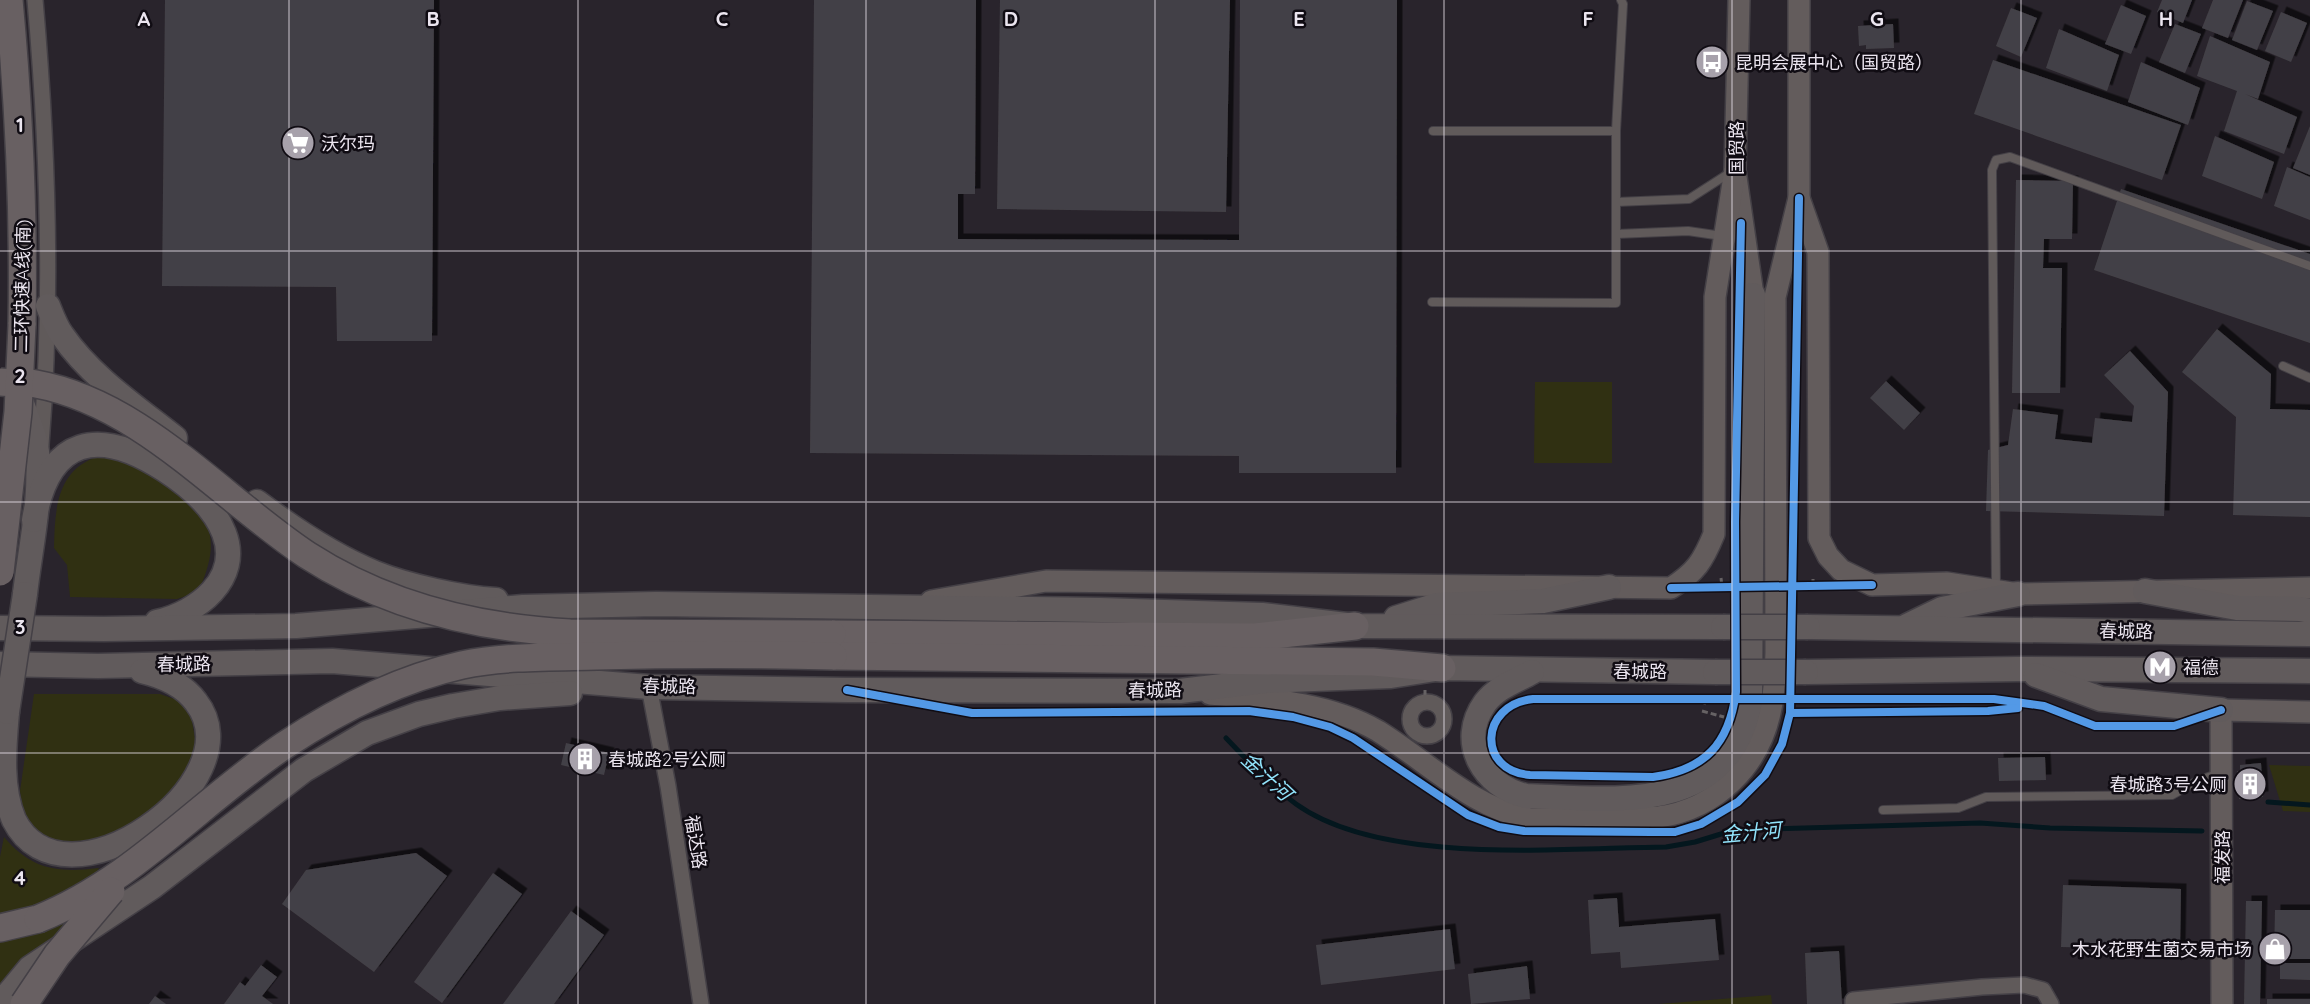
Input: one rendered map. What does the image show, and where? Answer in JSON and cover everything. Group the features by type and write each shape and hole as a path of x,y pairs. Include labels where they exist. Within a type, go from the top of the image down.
{"highway":[{"name":"二环快速A线(南)","path":"0,572 18,412 23,271 18,111 9,0"},
{"path":"0,382 36,384 101,407 124,418 169,448 266,526 308,555 367,588 431,611 479,622 531,630 832,645 1373,662 1431,686"},
{"path":"0,928 38,919 79,900 124,872 242,776 303,734 362,702 438,671 486,661 562,657 832,645 1255,638 1366,626"},
{"path":"24,1004 57,954 96,907 167,837"}],"main road":[{"path":"0,747 25,594 38,487 36,446 20,398 17,381 16,185 4,0"},
{"name":"国贸路","path":"1739,0 1735,170 1753,295"},
{"path":"1180,691 1279,700 1325,709 1376,730 1481,801 1513,815 1552,819 1659,817 1679,814 1714,797 1745,768 1765,733 1774,692 1776,653 1775,297 1799,198 1799,0"},
{"path":"902,606 1047,581 1671,588 1687,578 1697,568 1705,557 1714,534 1715,297 1735,170"},
{"path":"1799,198 1818,252 1819,538 1828,556 1841,570 1872,585 1947,583 2007,592 2310,588"},
{"path":"1536,670 1502,687 1493,695 1485,703 1476,725 1474,737 1479,760 1492,780 1512,793 1526,796 1626,798 1676,791 1714,771 1728,757 1738,741 1746,723 1750,701 1753,295"},
{"path":"48,306 69,344 117,393 274,515 347,560 377,574 426,588 484,599 645,605"},
{"path":"0,528 12,412 16,325"},
{"path":"34,520 38,498 53,467 63,456 75,450 99,444 123,448 162,468 187,487 218,521 227,545 228,559 217,587 206,600 189,611 167,620 139,627 104,630"},
{"path":"1366,626 1437,605 1543,601 1609,587"},
{"path":"2145,591 2237,608 2310,611"},
{"path":"1902,628 1942,609 2007,592"},
{"name":"春城路","path":"0,628 104,630 297,627 523,607 645,605 902,606 1262,615 1366,626 1808,627 2310,634"},
{"name":"春城路","path":"0,664 98,666 332,661 649,687 847,690 1180,691 1264,681 1391,676 1431,686 1536,670 2310,671"},
{"path":"7,712 4,775 10,808 22,833 45,851 59,854 89,853 130,838 160,817 195,778 208,752 207,723 201,708 190,694 175,683 155,674 129,668 98,666"},
{"path":"2019,669 2101,699 2221,710 2310,712"},
{"path":"0,1004 12,987 39,962 167,877 304,770 367,733 419,714 500,698 649,687"},
{"name":"福发路","path":"2221,710 2222,1004"}],"street":[{"path":"34,520 42,434 48,306 45,149 35,0"},
{"name":"福达路","path":"649,687 668,786 701,1004"},
{"path":"0,758 7,712"},
{"path":"1853,1004 1853,1000 2024,985 2043,990 2052,1004"}],"lane":[{"path":"1432,302 1616,303 1616,131 1623,4 1621,0"},
{"path":"1433,131 1616,131"},
{"path":"2007,592 1992,170 1996,160 2010,157 2310,266"},
{"path":"1616,202 1689,199 1735,170"},
{"path":"1616,234 1688,231 1725,236"},
{"path":"2283,366 2310,378"},
{"path":"1883,810 1958,808 1986,797 2172,795 2197,781 2221,773"}],"path":[{"path":"1721,578 1722,587"},
{"path":"1802,586 1813,582 1825,585"},
{"path":"1712,587 1733,587"},
{"path":"1683,699 1709,702"},
{"path":"1702,711 1732,718"}],"shaded area":[{"path":"1535,382 1612,382 1612,463 1534,463"},
{"path":"99,456 127,458 134,461 179,491 199,511 206,522 211,549 204,579 195,591 177,599 70,597 67,565 54,548 57,505 66,481 74,471 85,462"},
{"path":"34,694 160,694 177,700 187,709 192,721 195,739 194,757 179,786 130,829 95,845 44,841 24,816 20,791"},
{"path":"2269,765 2310,766 2310,812 2283,811"},
{"path":"4,837 25,856 47,867 71,870 99,868 58,939 15,967 0,988 0,857"},
{"path":"1771,995 1772,1004 1659,1004"}],"building":[{"name":"沃尔玛","path":"165,0 434,0 432,341 337,341 336,287 162,286"},
{"path":"814,0 976,0 975,194 958,194 958,239 1239,240 1240,0 1397,0 1396,473 1239,473 1239,456 810,453"},
{"path":"1000,0 1230,0 1226,212 997,209"},
{"path":"2162,0 2192,0 2183,23 2157,12"},
{"path":"2213,0 2243,0 2228,38 2202,28"},
{"path":"2247,1 2273,11 2257,50 2232,40"},
{"path":"2121,5 2146,16 2131,54 2105,44"},
{"path":"2011,8 2037,18 2021,57 1996,46"},
{"path":"2281,12 2307,23 2291,62 2265,51"},
{"path":"1893,24 1894,48 1866,49 1866,45 1859,46 1858,26"},
{"path":"2175,24 2201,34 2185,73 2159,62"},
{"path":"2059,29 2119,55 2107,91 2046,68"},
{"path":"2210,36 2270,62 2258,99 2245,94 2297,117 2284,154 2224,131 2237,91 2197,76"},
{"path":"1993,60 2181,125 2162,180 1974,114"},
{"path":"2141,62 2200,88 2188,125 2128,102"},
{"path":"2310,126 2310,175 2293,168"},
{"path":"2215,136 2274,162 2262,199 2202,176"},
{"path":"2287,167 2310,177 2310,220 2274,206"},
{"path":"2016,180 2073,181 2072,239 2044,239 2043,268 2062,268 2060,393 2012,393"},
{"path":"2121,189 2310,254 2310,343 2094,270"},
{"path":"2217,329 2271,374 2270,409 2310,410 2310,517 2233,515 2236,417 2182,372"},
{"path":"2130,351 2168,392 2164,516 1986,511 1988,450 2008,445 2013,409 2058,415 2055,439 2092,443 2095,418 2132,422 2134,406 2104,375"},
{"path":"1886,381 1920,413 1904,430 1870,398"},
{"name":"春城路2号公厕","path":"566,743 609,753 604,775 561,765"},
{"path":"2045,757 2046,780 1999,781 1998,758"},
{"name":"春城路3号公厕","path":"2261,763 2263,797 2239,799 2237,771 2240,771 2240,765"},
{"path":"416,853 447,876 374,972 282,904 306,870"},
{"path":"493,873 522,894 442,1003 414,982"},
{"path":"2063,885 2181,889 2180,950 2061,947"},
{"path":"1617,898 1619,927 1715,919 1719,960 1621,968 1620,952 1591,954 1588,900"},
{"path":"2246,901 2262,901 2260,1004 2244,1004"},
{"path":"2275,910 2310,910 2310,959 2274,959"},
{"path":"571,911 604,935 554,1004 503,1004"},
{"path":"1450,929 1455,969 1321,985 1316,945"},
{"path":"1839,951 1842,1004 1807,1004 1805,953"},
{"path":"2280,963 2310,963 2310,980 2280,979"},
{"path":"261,965 277,977 262,996 273,1004 224,1004 240,982 245,986"},
{"path":"1527,966 1530,999 1471,1004 1468,974"},
{"path":"155,996 166,1004 149,1004"},
{"path":"2267,999 2310,999 2310,1004 2267,1004"}],"waterway":[{"name":"金汁河","path":"1226,738 1286,797 1332,824 1376,837 1424,845 1526,850 1666,847 1695,842 1734,830 1980,823 2050,828 2202,831"},
{"name":"金汁河","path":"2268,802 2310,805"}],"cycle path":[{"path":"847,690 972,713 1249,711 1293,717 1330,727 1353,738 1468,815 1499,827 1524,831 1675,832 1701,824 1738,802 1765,775 1782,744 1790,713 1799,198"},
{"path":"1741,223 1735,522 1736,692 1733,710 1727,726 1720,740 1700,761 1687,768 1653,777 1530,775 1513,771 1501,762 1493,751 1491,738 1494,725 1502,713 1515,704 1533,699 1994,699 2044,706 2095,726 2174,726 2221,710"},
{"path":"1671,588 1872,585"},
{"path":"1790,713 1988,711 2018,708"}],"place":[{"name":"昆明会展中心（国贸路）","path":"1712,62"},
{"name":"沃尔玛","path":"298,143"},
{"name":"福德","path":"2160,667"},
{"name":"春城路2号公厕","path":"585,759"},
{"name":"春城路3号公厕","path":"2250,784"},
{"name":"木水花野生菌交易市场","path":"2275,949"}]}
